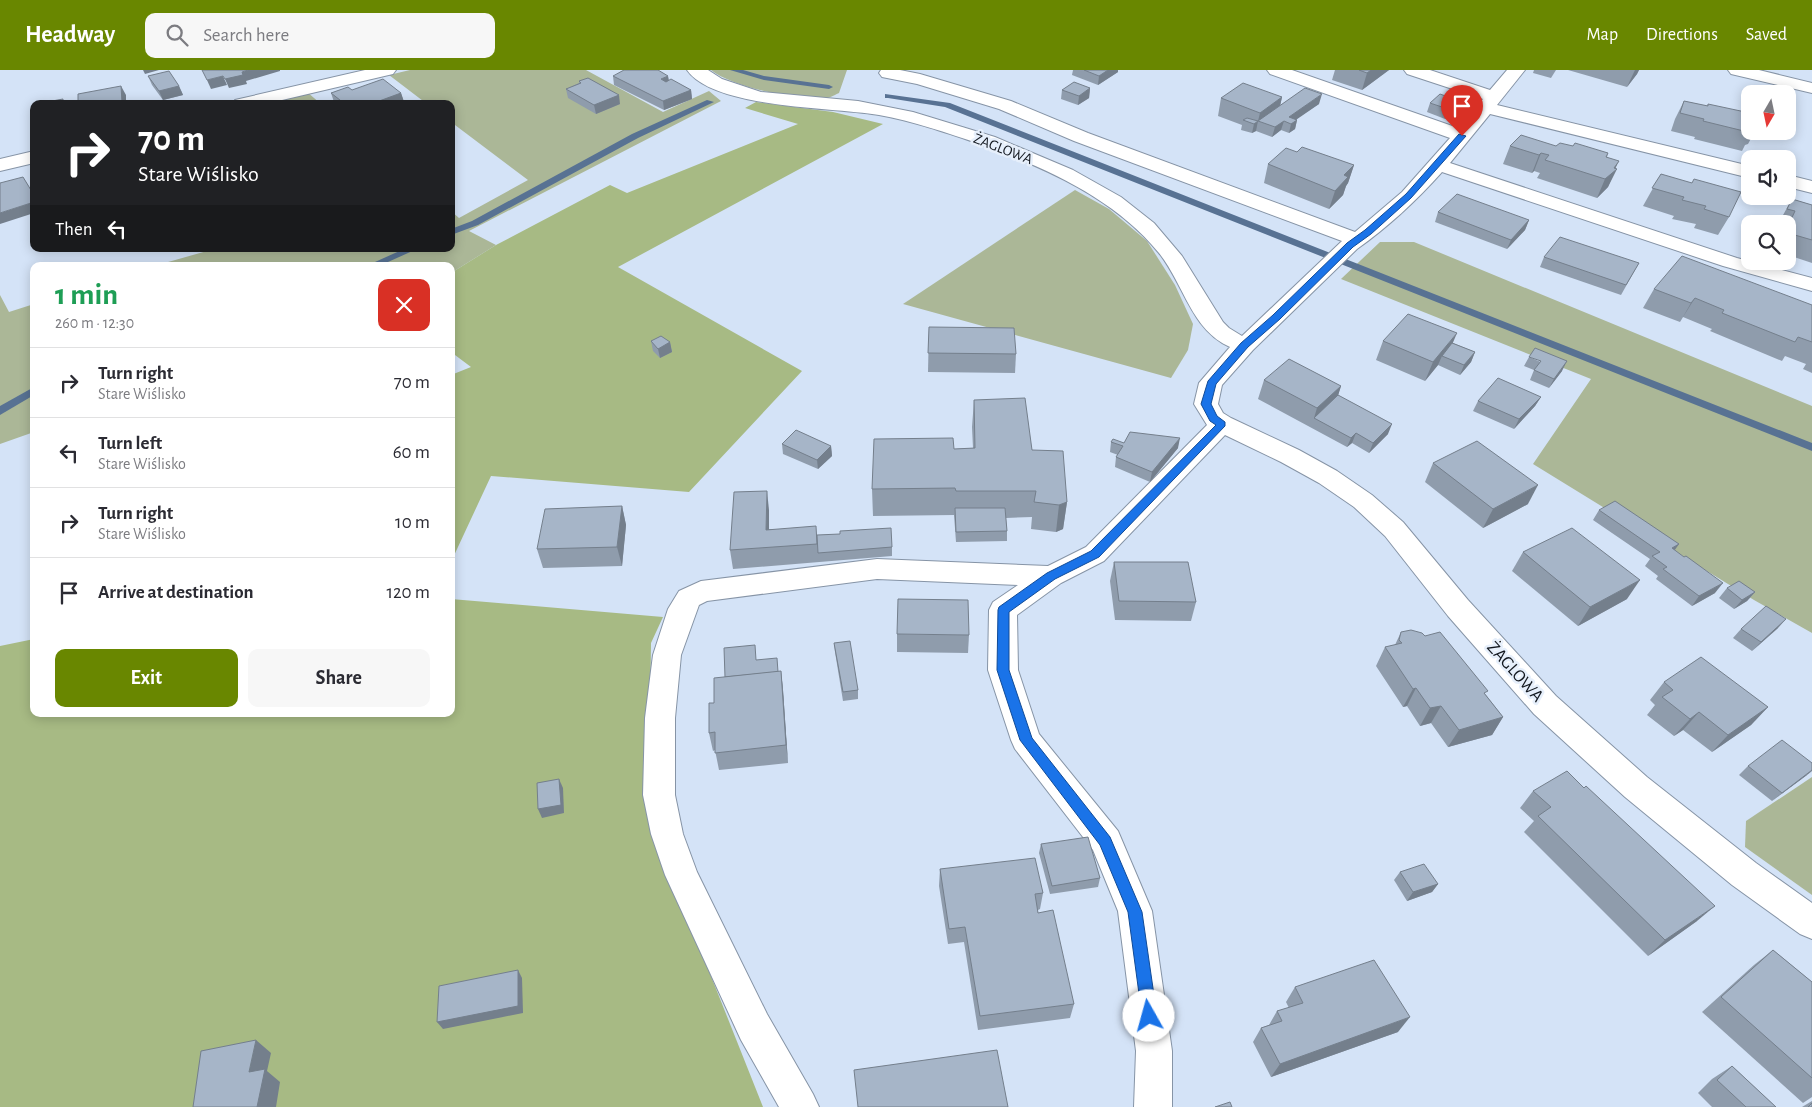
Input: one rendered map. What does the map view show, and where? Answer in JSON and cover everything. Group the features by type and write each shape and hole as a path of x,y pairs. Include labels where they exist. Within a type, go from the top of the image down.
{"street":[{"path":"258,100 387,70"},
{"name":"ŻAGLOWA","path":"696,70 716,85 738,92 815,103 878,86 902,115 993,144 1067,174 1112,199 1133,214 1174,258 1216,328 1227,337 1245,345"},
{"path":"1276,70 1462,136"},
{"path":"1413,70 1489,102 1741,170"},
{"path":"1153,1107 1154,1051 1135,912 1106,842 1026,740 1003,670 1003,610 1051,576 1095,554 1222,424 1214,418 1206,404 1211,383 1245,345 1354,243 1409,196 1438,165 1516,70"},
{"path":"1738,70 1812,88"},
{"path":"878,86 920,79 1005,105 1081,137 1354,243"},
{"path":"0,166 30,158"},
{"path":"1438,165 1730,262 1812,285"},
{"path":"1796,183 1812,187"},
{"name":"ŻAGLOWA","path":"1222,424 1290,456 1328,477 1363,501 1394,528 1458,608 1545,706 1636,787 1744,874 1812,923"},
{"path":"800,1107 754,1027 682,875 667,834 659,795 660,718 667,655 682,609 689,598 701,590 877,569 1051,576"}],"green space":[{"path":"410,70 586,70 663,112 709,91 721,101 469,231 496,245 455,271 455,262 168,262 203,252 455,252 455,214 459,218 528,180 455,125 455,100 422,100 389,75"},
{"path":"711,70 847,70 839,93 828,98 809,99 763,91 720,76"},
{"path":"307,92 316,100 274,100"},
{"path":"756,102 833,112 883,124 618,267 802,371 689,492 491,476 455,553 455,373 471,367 455,355 455,271 496,245 610,185 627,193 798,124 745,108"},
{"path":"1075,190 1109,209 1147,241 1175,285 1193,324 1188,350 1171,378 903,304"},
{"path":"1380,242 1414,242 1812,406 1812,633 1754,600 1533,464 1591,379 1341,279"},
{"path":"0,295 9,312 30,305 30,433 0,444"},
{"path":"455,599 663,617 651,643 649,802 674,883 763,1107 0,1107 0,646 30,640 30,717 455,717"},
{"path":"1812,777 1812,895 1745,847 1746,821"}],"building":[{"path":"202,70 248,70 242,72 243,75 225,79 223,76 207,80"},
{"path":"624,70 658,70 668,76 661,79 666,82 671,79 691,90 663,101 613,76"},
{"path":"1084,70 1108,70 1099,76"},
{"path":"1359,70 1371,70 1367,73"},
{"path":"169,71 179,86 159,91 148,76"},
{"path":"588,78 619,95 594,105 566,89"},
{"path":"383,79 401,93 382,100 340,100 331,93 348,87 352,90"},
{"path":"1074,82 1090,88 1079,96 1062,90"},
{"path":"1243,83 1282,97 1260,113 1221,98"},
{"path":"121,86 122,100 78,100 78,94"},
{"path":"1305,88 1322,94 1289,117 1297,120 1291,124 1284,121 1275,127 1258,121"},
{"path":"1440,94 1459,101 1448,109 1430,103"},
{"path":"1684,101 1741,111 1741,130 1703,121 1704,119 1680,113"},
{"path":"1247,118 1258,121 1254,124 1243,120"},
{"path":"1521,135 1556,146 1560,143 1573,146 1575,143 1608,153 1606,157 1619,161 1614,168 1617,169 1605,179 1545,160 1549,155 1541,153 1539,155 1510,146"},
{"path":"1302,147 1354,165 1344,175 1348,177 1335,191 1268,164 1286,148 1297,152"},
{"path":"1661,174 1692,183 1694,179 1741,192 1729,217 1704,209 1706,206 1682,200 1684,197 1652,188"},
{"path":"23,177 30,188 30,203 0,213 0,183"},
{"path":"1457,194 1529,220 1511,240 1438,212"},
{"path":"1796,200 1812,205 1812,240 1796,235 1796,215 1793,215 1795,211 1787,209 1789,205 1796,205"},
{"path":"1560,237 1639,263 1626,285 1544,257"},
{"path":"1682,256 1812,305 1812,342 1798,337 1795,342 1722,313 1724,310 1695,298 1691,303 1654,289"},
{"path":"1408,314 1457,333 1433,362 1383,341"},
{"path":"929,327 1014,328 1016,354 928,353"},
{"path":"661,336 670,342 658,349 651,341"},
{"path":"1452,343 1475,352 1464,365 1442,356"},
{"path":"1535,348 1567,361 1554,379 1534,370 1541,361 1529,357"},
{"path":"1289,359 1341,386 1317,408 1264,380"},
{"path":"1498,378 1541,397 1519,419 1478,401"},
{"path":"1338,395 1392,424 1373,443 1356,433 1351,438 1314,418"},
{"path":"1025,398 1032,450 1063,451 1067,502 1059,505 1034,502 1036,491 956,491 955,488 872,489 874,439 953,438 954,449 975,448 974,400"},
{"path":"796,430 831,446 817,460 782,444"},
{"path":"1130,432 1180,438 1152,472 1116,457 1123,446 1111,442 1113,439 1124,443"},
{"path":"1477,441 1538,485 1493,509 1433,463"},
{"path":"767,491 766,530 816,526 817,544 730,550 734,492"},
{"path":"1615,501 1679,544 1672,548 1723,583 1699,596 1663,569 1667,567 1652,556 1660,552 1599,510"},
{"path":"622,506 617,547 537,549 545,509"},
{"path":"955,508 1005,508 1007,531 956,532"},
{"path":"891,528 892,547 818,553 817,535 840,534 840,531"},
{"path":"1572,528 1640,580 1590,607 1523,552"},
{"path":"1114,562 1188,562 1196,602 1119,601"},
{"path":"1739,581 1755,592 1742,600 1727,588"},
{"path":"898,599 968,600 969,635 897,634"},
{"path":"1766,606 1786,619 1761,642 1741,629"},
{"path":"1411,630 1422,633 1425,636 1440,632 1488,691 1484,693 1503,717 1459,730 1441,706 1430,708 1416,688 1413,689 1385,647 1402,643 1399,640 1401,632"},
{"path":"850,641 858,690 843,692 834,643"},
{"path":"755,645 756,660 777,658 778,672 725,677 724,648"},
{"path":"1701,657 1768,707 1728,735 1699,712 1690,719 1662,697 1673,690 1664,682"},
{"path":"781,671 786,745 715,753 715,732 709,733 709,703 714,703 714,678"},
{"path":"1782,740 1812,763 1812,770 1782,793 1748,766"},
{"path":"1567,771 1584,788 1586,786 1715,906 1665,940 1538,816 1551,807 1533,791"},
{"path":"559,779 561,805 538,809 537,783"},
{"path":"1088,837 1100,878 1052,886 1041,844"},
{"path":"1035,858 1043,893 1035,894 1038,913 1053,910 1074,1004 980,1016 965,927 949,929 940,869"},
{"path":"1424,864 1438,884 1413,892 1400,872"},
{"path":"1773,950 1812,982 1812,1078 1721,997"},
{"path":"1374,960 1410,1017 1280,1064 1261,1028 1282,1021 1277,1011 1303,1003 1295,987"},
{"path":"518,970 518,1006 437,1022 439,986"},
{"path":"256,1040 249,1072 265,1069 257,1107 193,1107 201,1051"},
{"path":"997,1050 1008,1107 858,1107 854,1070"},
{"path":"1732,1066 1776,1107 1746,1107 1717,1080"},
{"path":"1230,1102 1232,1107 1215,1107"}],"waterway":[{"path":"734,70 764,78 829,87"},
{"path":"888,96 947,105 1812,447"},
{"path":"455,230 475,223 635,136 710,102"},
{"path":"381,262 405,252"},
{"path":"0,411 30,392"}],"route":[{"path":"1149,1016 1135,912 1106,842 1026,740 1003,670 1003,610 1051,576 1095,554 1222,424 1214,418 1206,404 1211,383 1245,345 1350,245 1409,196 1462,136"}]}
